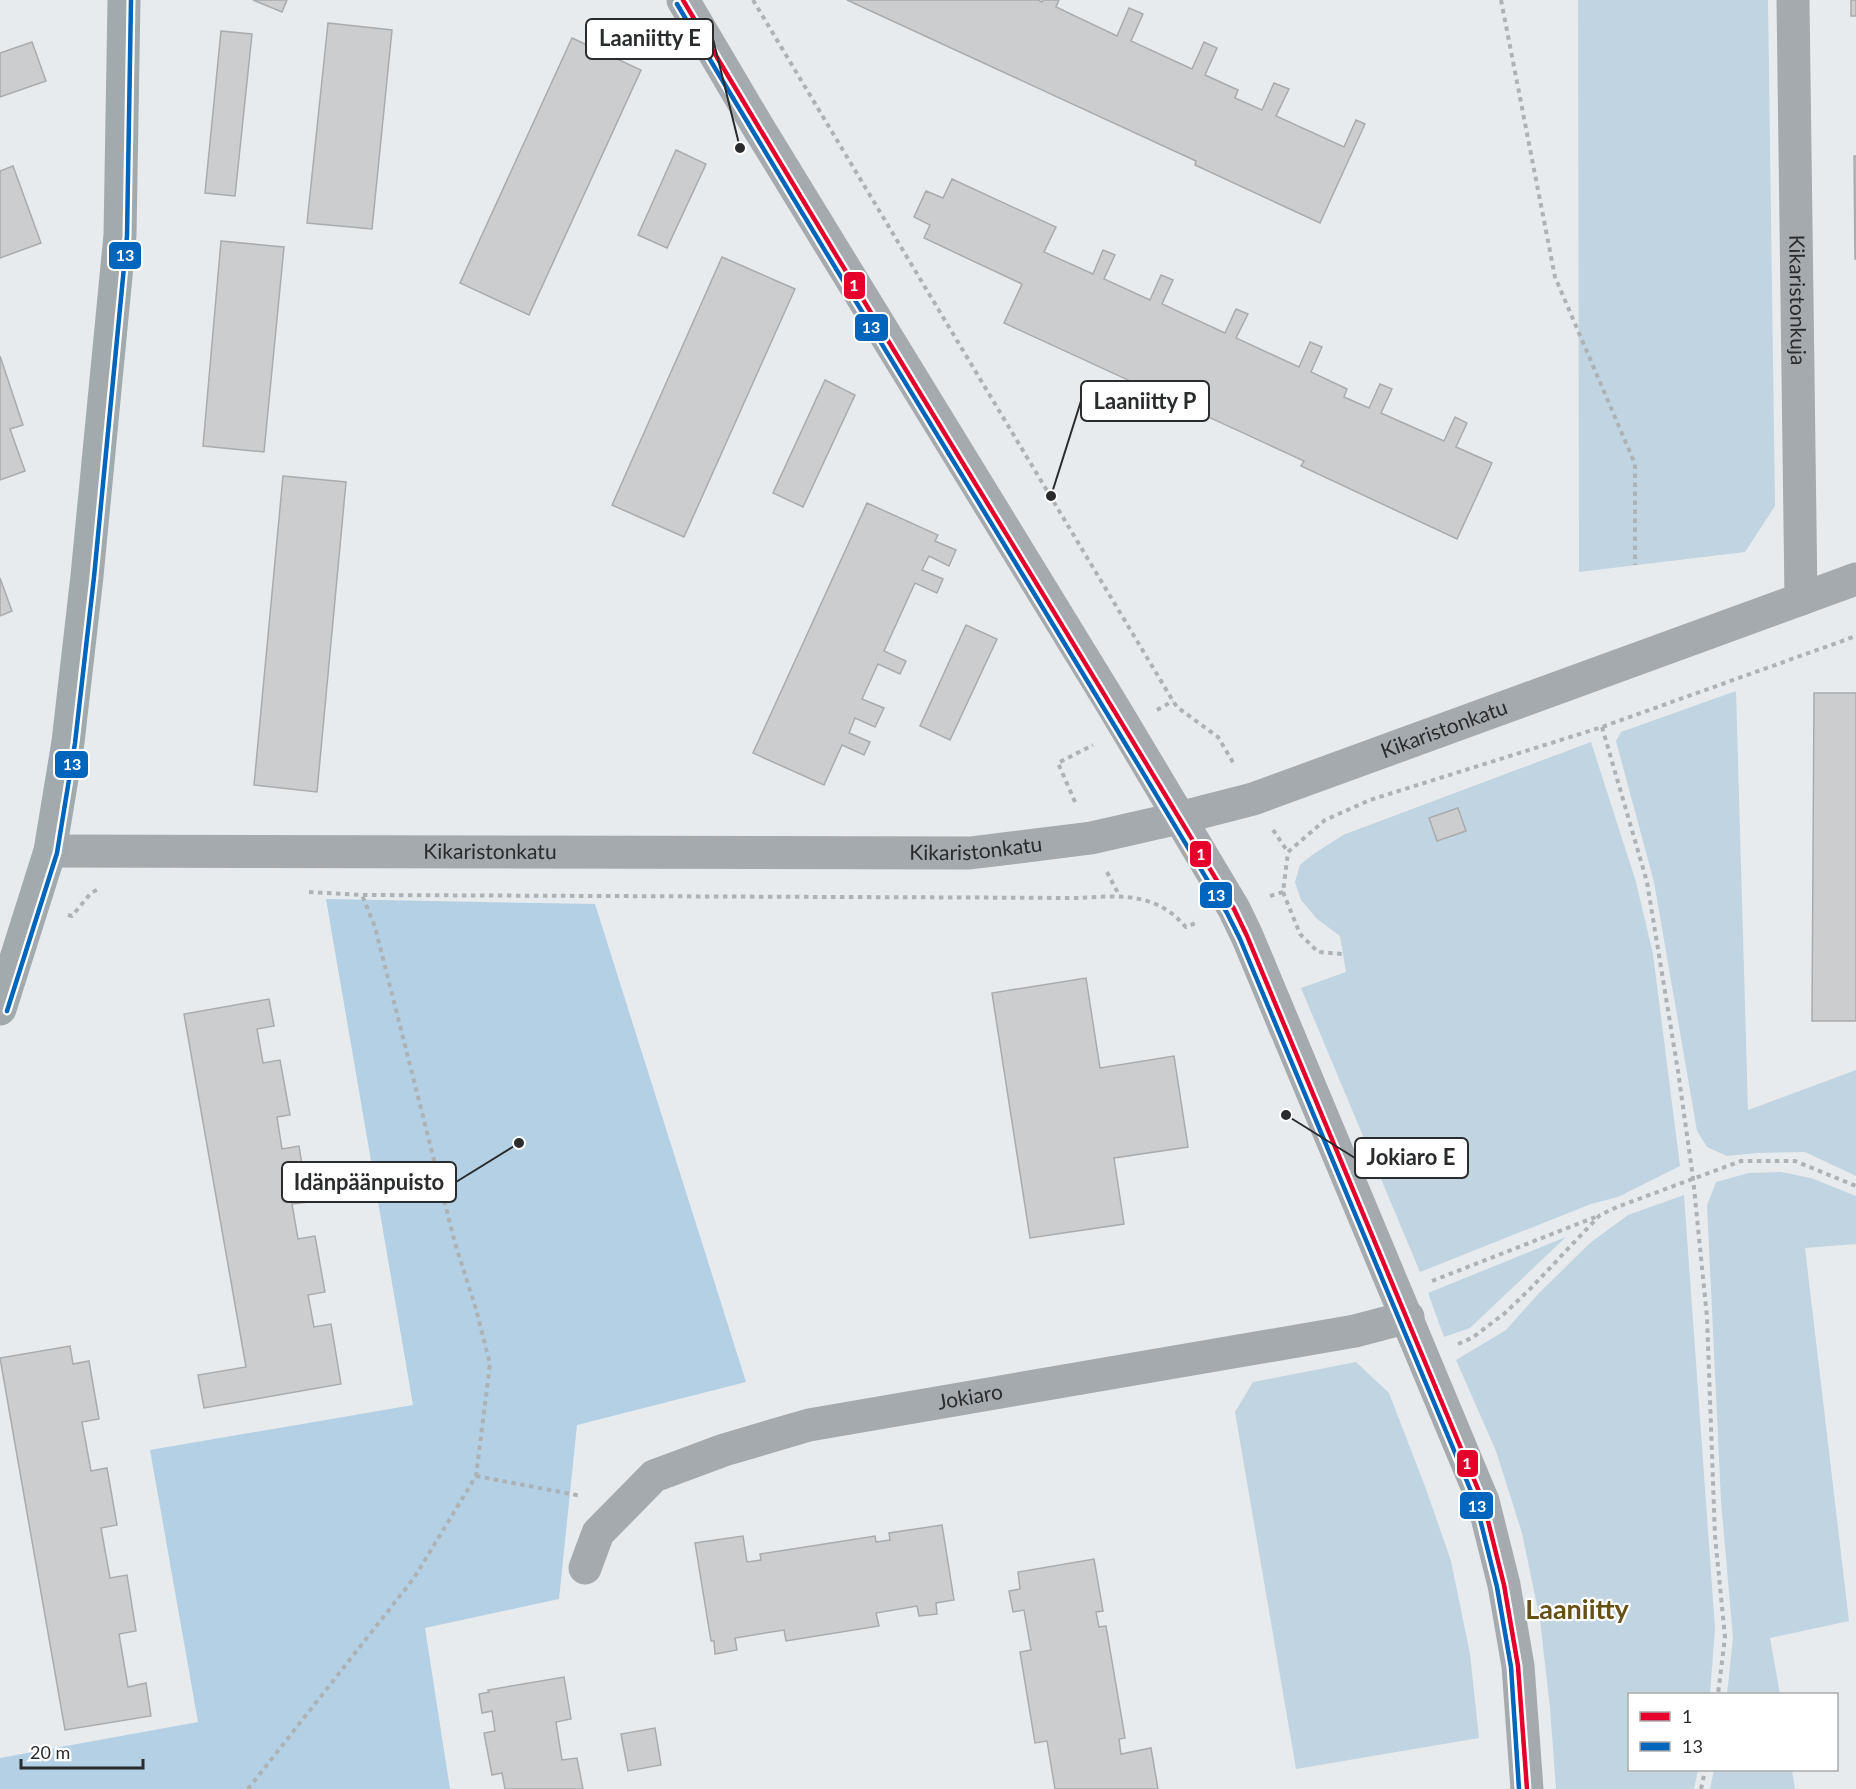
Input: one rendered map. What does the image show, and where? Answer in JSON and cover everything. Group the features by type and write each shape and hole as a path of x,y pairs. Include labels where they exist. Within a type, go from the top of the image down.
{"street":[{"path":"0,1009 50,851 68,742 87,576 120,235 124,0"},
{"path":"683,0 1234,909 1484,1501 1504,1585 1518,1666 1527,1789"},
{"name":"Kikaristonkuja","path":"1793,0 1801,599"},
{"name":"Kikaristonkatu","path":"50,851 970,853 1064,842 1179,818 1253,799 1856,579"},
{"name":"Jokiaro","path":"585,1568 598,1533 654,1476 724,1450 809,1425 1354,1331 1403,1306"}],"path":[{"path":"753,0 1173,701 1177,707 1218,737 1253,799 1288,852 1283,892 1300,934 1318,952 1343,954"},
{"path":"1501,0 1555,277 1635,464 1635,565"},
{"path":"1288,852 1325,820 1370,800 1602,727 1856,636"},
{"path":"1602,727 1647,882 1693,1178 1707,1317 1715,1536 1725,1637 1719,1693"},
{"path":"33,904 72,916 91,893 99,889"},
{"path":"304,892 362,895 1044,897 1119,895 1167,909 1186,927 1283,892"},
{"path":"248,1789 414,1578 476,1476 490,1364 476,1309 455,1243 375,927 362,895"},
{"path":"1403,1306 1600,1215 1741,1161 1795,1161 1856,1186"},
{"path":"1425,1359 1472,1338 1505,1312 1600,1215"},
{"path":"476,1476 583,1496 619,1510"},
{"path":"1701,1789 1706,1771"}],"shaded area":[{"path":"1578,0 1768,0 1775,506 1745,552 1579,572"},
{"path":"1736,691 1748,1110 1856,1070 1856,1176 1805,1152 1727,1156 1707,1147 1697,1131 1654,882 1616,741 1621,732"},
{"path":"1591,742 1636,882 1653,954 1680,1166 1618,1197 1591,1204 1420,1272 1301,988 1346,972 1340,936 1317,919 1301,900 1295,882 1300,865 1343,835"},
{"path":"326,899 595,904 746,1382 577,1425 559,1599 425,1628 450,1789 0,1789 0,1758 198,1722 150,1450 413,1405"},
{"path":"1781,1172 1811,1178 1856,1196 1856,1244 1805,1248 1849,1621 1770,1638 1780,1693 1727,1693 1733,1638 1721,1501 1707,1205 1716,1182 1749,1173"},
{"path":"1684,1195 1715,1628 1710,1693 1628,1693 1628,1771 1698,1771 1694,1789 1556,1789 1540,1620 1522,1533 1496,1451 1456,1360 1506,1330 1538,1294 1590,1243 1628,1215"},
{"path":"1566,1237 1470,1328 1444,1337 1428,1293"},
{"path":"1356,1362 1389,1393 1451,1561 1470,1654 1479,1738 1296,1769 1235,1412 1253,1382"},
{"path":"1714,1771 1792,1771 1795,1789 1710,1789"}],"building":[{"path":"253,0 287,0 282,12"},
{"path":"847,0 1038,0 1042,2 1043,0 1059,0 1056,7 1117,36 1129,8 1143,14 1131,41 1192,69 1204,42 1217,48 1205,75 1238,90 1235,98 1262,110 1274,83 1289,89 1276,116 1344,147 1356,120 1365,124 1320,223 1195,165 1196,161"},
{"path":"1851,0 1856,0 1856,16 1851,16"},
{"path":"328,23 392,30 372,229 307,223"},
{"path":"221,31 252,34 235,196 205,193"},
{"path":"572,38 641,70 529,315 460,283"},
{"path":"32,42 46,81 0,97 0,53"},
{"path":"676,150 706,164 667,248 638,235"},
{"path":"1854,156 1856,156 1856,259 1855,259"},
{"path":"13,166 41,243 0,258 0,171"},
{"path":"952,179 1056,227 1044,252 1093,274 1103,250 1115,255 1104,279 1150,300 1161,275 1173,280 1162,304 1225,333 1236,309 1248,314 1236,338 1299,367 1310,342 1322,347 1311,372 1347,389 1344,397 1369,408 1380,384 1392,389 1381,413 1444,441 1455,417 1467,423 1456,447 1492,463 1457,539 1301,466 1304,461 1004,323 1022,284 924,238 930,225 914,217 926,191 943,198"},
{"path":"221,241 284,247 264,452 203,446"},
{"path":"722,257 795,289 684,537 612,505"},
{"path":"0,356 23,425 10,429 25,471 0,480"},
{"path":"825,380 855,395 803,507 773,493"},
{"path":"283,476 346,482 317,792 254,785"},
{"path":"867,503 938,535 935,541 956,550 949,566 929,556 922,570 943,579 937,593 915,583 884,651 906,661 900,674 878,664 862,699 884,708 875,727 855,718 849,733 870,742 864,755 842,745 824,785 753,753"},
{"path":"0,578 12,611 0,616"},
{"path":"966,625 997,639 950,740 920,726"},
{"path":"1814,693 1856,693 1856,1021 1812,1021"},
{"path":"1458,808 1466,831 1437,841 1429,818"},
{"path":"1086,978 1100,1068 1174,1056 1188,1147 1114,1158 1124,1224 1030,1238 992,993"},
{"path":"269,999 274,1026 257,1029 263,1063 280,1060 290,1115 277,1117 282,1149 299,1146 308,1202 292,1204 298,1239 315,1236 325,1292 308,1295 314,1327 331,1324 341,1384 204,1408 198,1375 246,1367 184,1014"},
{"path":"70,1346 73,1364 89,1361 99,1419 82,1422 91,1471 107,1468 117,1525 101,1528 110,1578 127,1575 136,1631 119,1634 128,1687 146,1683 151,1716 65,1730 0,1358"},
{"path":"942,1525 954,1600 936,1603 937,1614 919,1616 917,1606 876,1613 879,1626 786,1641 784,1630 735,1638 737,1650 715,1654 695,1543 743,1536 747,1562 761,1560 760,1554 875,1536 876,1542 890,1540 889,1533"},
{"path":"1094,1559 1103,1611 1096,1612 1099,1627 1106,1626 1125,1738 1119,1739 1121,1754 1151,1748 1158,1789 1055,1789 1047,1741 1035,1743 1020,1652 1031,1650 1024,1610 1013,1612 1009,1591 1020,1589 1018,1572"},
{"path":"564,1677 571,1719 556,1722 562,1760 577,1758 583,1789 505,1789 502,1773 492,1775 484,1733 495,1731 492,1711 482,1713 479,1694 489,1692 488,1690"},
{"path":"655,1728 661,1765 628,1771 621,1734"}],"transit line":[{"name":"13","path":"7,1011 57,853 75,743 94,577 127,236 131,0"},
{"name":"1","path":"683,0 819,228 1234,909 1247,936 1483,1501 1504,1585 1518,1666 1527,1789"},
{"name":"13","path":"677,4 813,232 1159,799 1240,939 1476,1503 1497,1587 1511,1667 1519,1789"}],"place":[{"name":"Laaniitty E","path":"740,148"},
{"name":"Laaniitty P","path":"1051,496"},
{"name":"Jokiaro E","path":"1286,1115"},
{"name":"Idänpäänpuisto","path":"519,1143"}],"district":[{"name":"Laaniitty","path":"1577,1610"}]}
